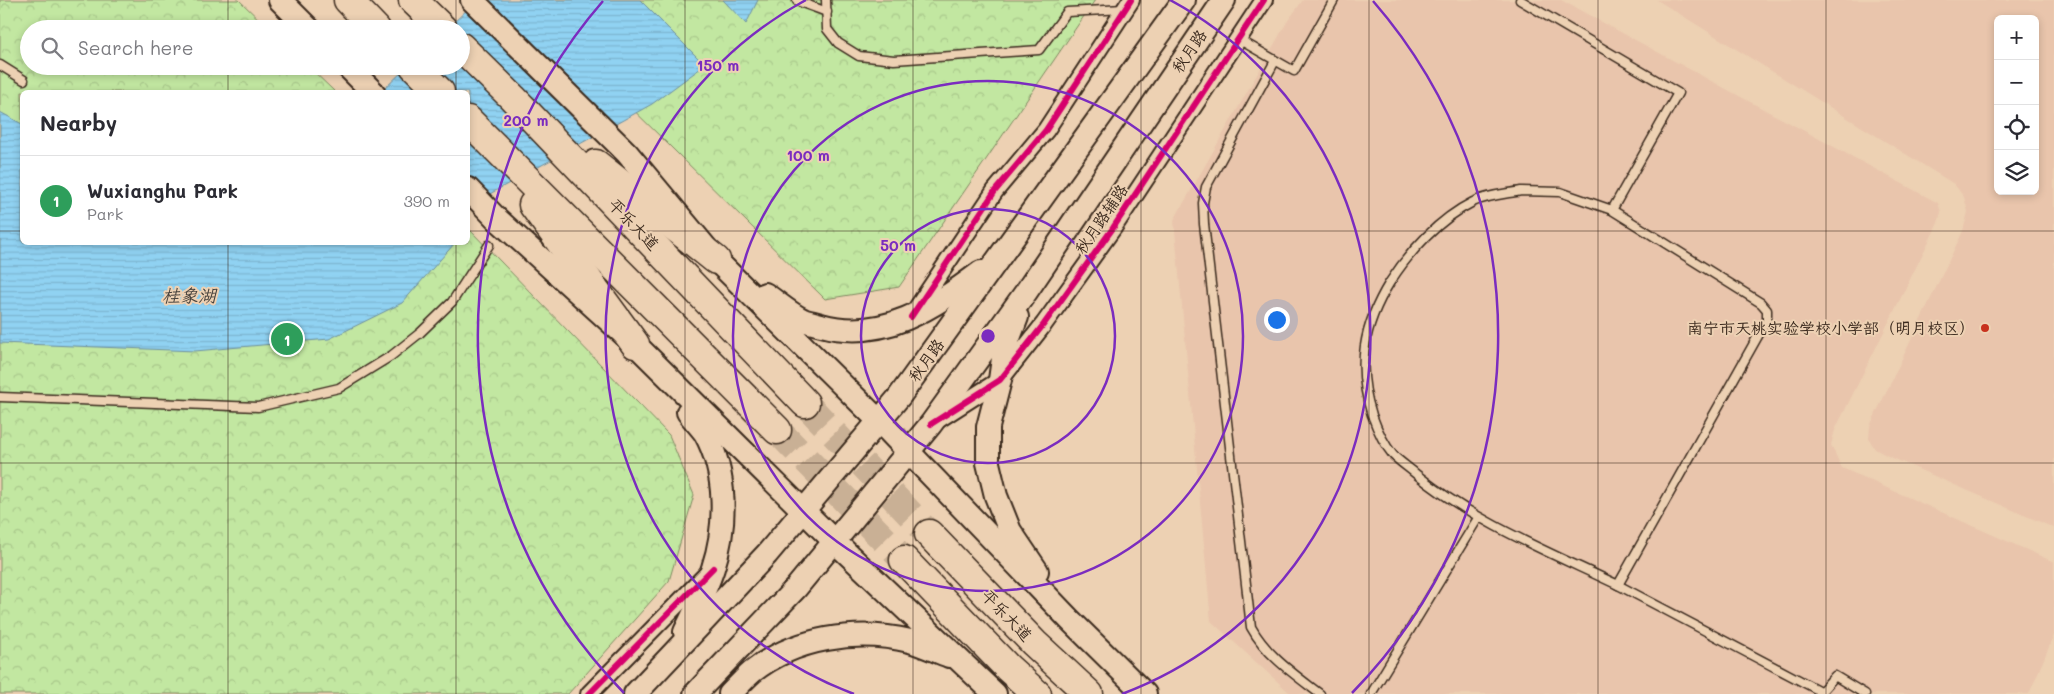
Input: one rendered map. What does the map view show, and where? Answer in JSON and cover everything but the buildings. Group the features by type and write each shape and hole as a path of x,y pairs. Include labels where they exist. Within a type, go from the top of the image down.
{"highway":[{"path":"348,0 367,20"},
{"path":"413,0 433,20"},
{"name":"平乐大道","path":"470,56 513,98 805,403"},
{"path":"423,75 438,90"},
{"path":"513,98 716,260"},
{"path":"477,130 635,344"},
{"path":"477,130 777,430"},
{"name":"平乐大道","path":"929,534 1034,643 1089,694"},
{"path":"904,560 1008,668 1036,694"}],"main road":[{"path":"280,0 300,20"},
{"path":"472,0 627,153 716,260 879,421 1070,620 1145,694"},
{"name":"秋月路","path":"635,694 767,554 899,397 1184,0"},
{"name":"秋月路","path":"695,694 796,588 931,424 1026,292 1224,0"},
{"path":"356,75 369,88"},
{"path":"470,191 496,218 635,344 834,541 995,694"},
{"path":"716,260 803,320 838,330 880,327 911,317 951,294 998,260"},
{"path":"1026,292 1004,351 1000,380 988,427 988,463 996,496 1010,531 1070,620"},
{"path":"635,344 704,433 719,470 723,500 720,535 713,568 674,652"},
{"path":"730,694 753,672 791,649 824,639 882,637 910,641 959,659"}],"street":[{"name":"秋月路辅路","path":"931,424 1000,380 1044,324 1113,228 1264,0"},
{"path":"911,317 995,191 1046,130 1128,4"},
{"path":"589,694 713,568"}],"lane":[{"path":"826,0 828,29 838,43 859,56 894,60 1039,50 1067,12 1128,4"},
{"path":"1238,39 1294,72 1334,0"},
{"path":"1520,0 1678,93 1612,210"},
{"path":"797,1 827,12"},
{"path":"1276,61 1206,187 1203,203 1204,224 1251,627 1260,643 1272,656 1320,694"},
{"path":"0,66 24,80"},
{"path":"1618,585 1767,320 1767,310 1761,303 1612,210 1560,192 1521,191 1474,202 1448,218 1405,259 1384,293 1369,325 1363,354 1365,393 1377,431 1394,455 1430,485 1478,518 1618,585 1819,693 1835,676 1864,694"},
{"path":"0,397 258,407 339,388 391,356 420,333 452,302 489,245"},
{"path":"1372,694 1478,518"}],"shaded area":[{"path":"1303,0 1561,0 1938,203 1941,212 1938,223 1835,430 1831,445 1842,468 2054,562 2054,635 2029,694 1291,694 1211,621 1174,220 1287,22"},
{"name":"南宁市天桃实验学校小学部（明月校区）","path":"1657,0 2054,0 2054,528 1888,456 1875,449 1869,439 1870,426 1963,231 1968,212 1964,197 1954,184"}],"green space":[{"path":"0,0 239,0 260,20 20,20 20,75 317,75 333,90 20,90 20,245 470,245 470,230 669,435 694,495 669,581 568,694 0,694"},
{"path":"522,0 1095,0 899,287 825,299"}],"water":[{"path":"477,0 640,0 705,65 652,104 470,205 470,90 383,90 399,75 470,75 470,20 456,20"},
{"path":"723,0 758,0 746,24"},
{"name":"桂象湖","path":"0,112 20,123 20,245 453,245 402,303 329,339 195,351 0,343"}],"tunnel":[{"path":"805,403 929,534"},
{"path":"777,430 904,560"}],"cycle path":[{"path":"911,317 995,191 1046,130 1131,0"},
{"path":"931,424 1000,380 1044,324 1113,228 1264,0"},
{"path":"589,694 713,568"}],"place":[{"name":"南宁市天桃实验学校小学部（明月校区）","path":"1985,328"},
{"name":"Wuxianghu Park","path":"287,339"}]}
